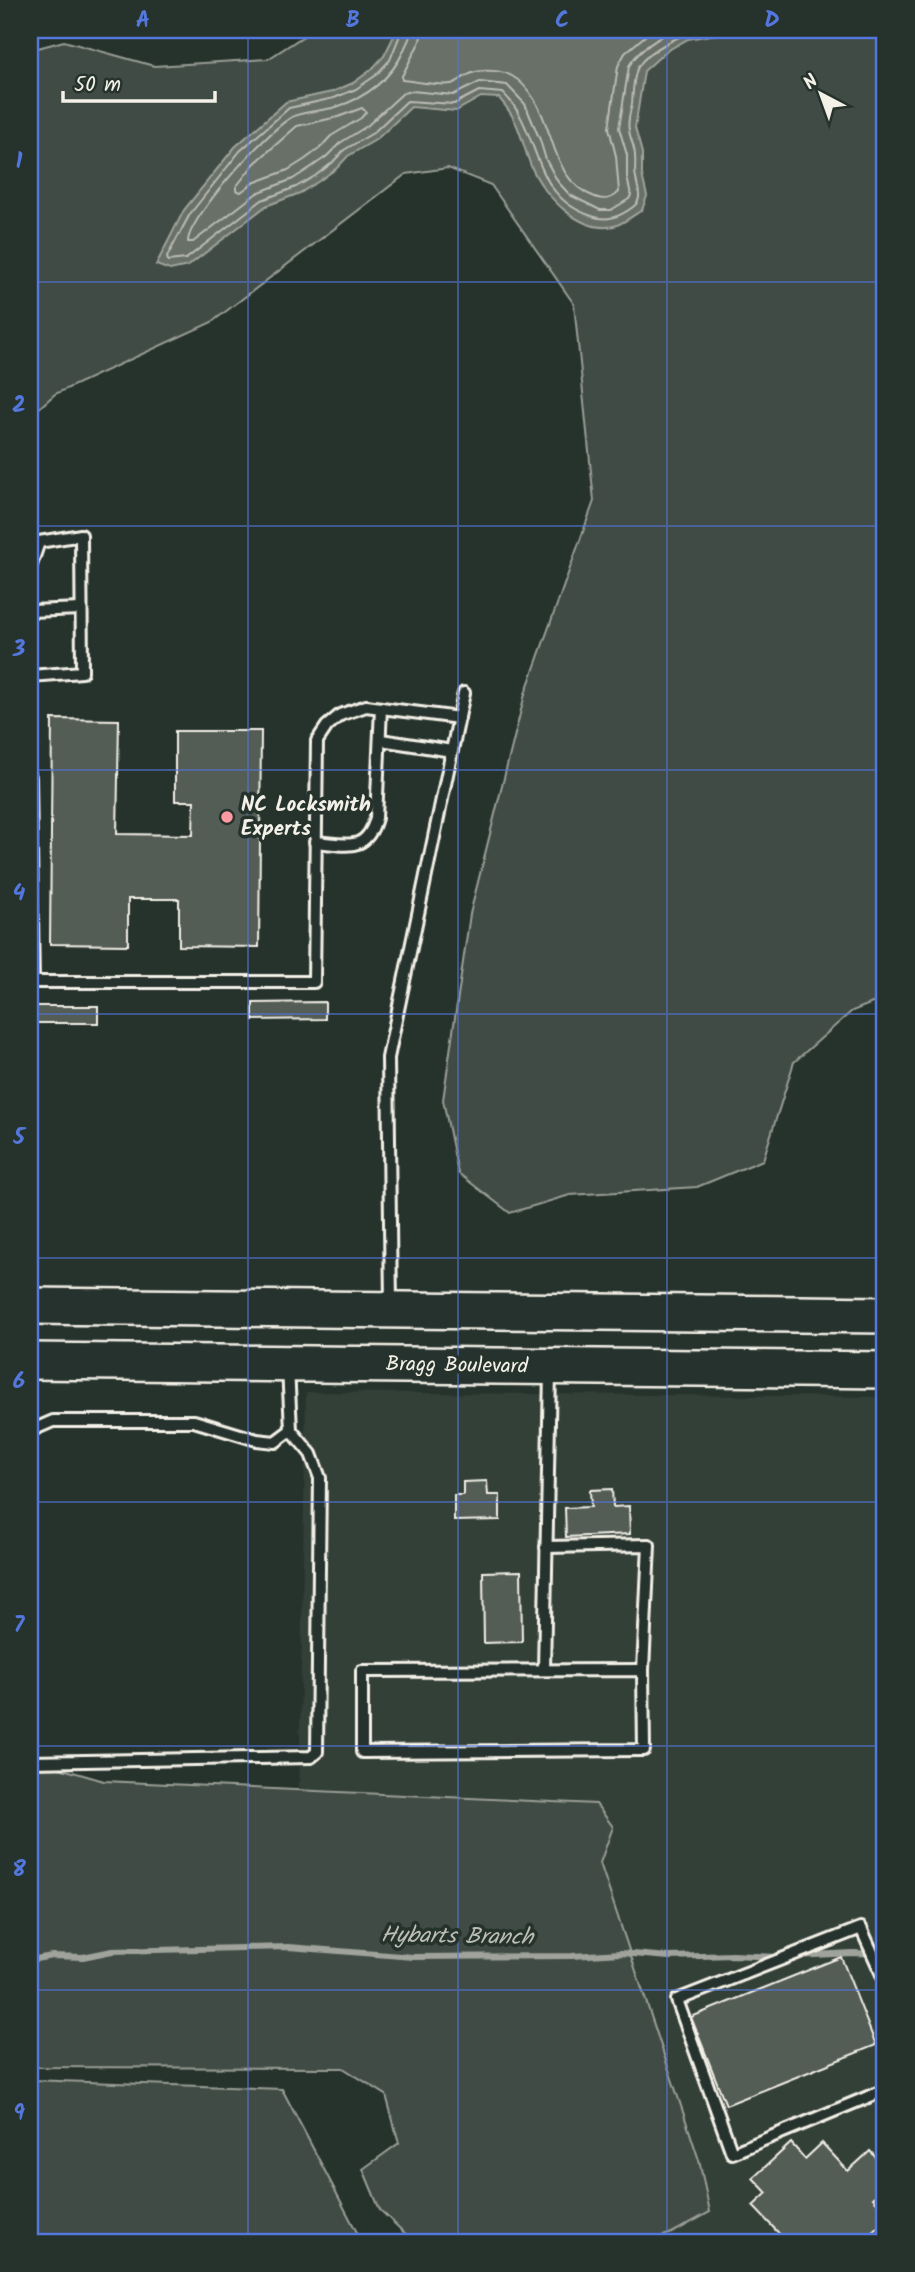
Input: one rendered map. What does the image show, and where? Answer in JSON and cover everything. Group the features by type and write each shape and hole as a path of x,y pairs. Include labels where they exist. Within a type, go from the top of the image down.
{"main road":[{"path":"30,1306 885,1315"},
{"name":"Bragg Boulevard","path":"30,1361 884,1372"}],"lane":[{"path":"30,568 39,542 80,535 82,672 30,676"},
{"path":"30,611 81,609"},
{"path":"391,1310 388,1058 464,693"},
{"path":"30,777 33,982 314,982 317,741 327,726 340,715 366,706 459,718"},
{"path":"315,842 353,844 364,842 372,834 376,818 381,708"},
{"path":"380,740 452,751"},
{"path":"30,1762 311,1757 317,1752 320,1478 310,1454 291,1430 288,1364"},
{"path":"544,1670 551,1367"},
{"path":"30,1431 53,1422 194,1421 257,1440 275,1441 291,1430"},
{"path":"546,1547 649,1545 643,1670 644,1750 362,1752 362,1671 643,1670"},
{"path":"885,1981 861,1928 677,2000 732,2153 885,2090"}],"shaded area":[{"path":"313,30 885,30 885,998 852,1011 794,1062 763,1160 697,1187 570,1195 510,1213 458,1173 443,1100 470,914 525,694 594,501 574,304 491,185 448,168 406,174 212,322 55,394 30,416 30,50 64,41 154,66 268,59"},
{"path":"306,1392 885,1397 885,2242 646,2242 672,2233 710,2212 699,2160 600,1863 613,1827 299,1790"},
{"path":"30,1745 45,1764 104,1781 596,1804 613,1827 600,1863 699,2160 710,2212 672,2233 646,2242 414,2242 380,2210 363,2169 399,2143 386,2095 343,2068 30,2067"},
{"path":"30,2080 282,2089 362,2242 30,2242"}],"water":[{"path":"397,30 739,30 688,39 665,52 644,71 635,128 642,153 642,175 647,196 642,210 617,225 601,227 588,224 564,210 544,189 537,177 516,123 506,107 499,98 481,97 456,111 411,107 377,139 348,156 319,181 300,193 266,206 188,266 170,270 156,265 184,210 235,147 286,102 332,92 353,83 371,70 384,56"}],"building":[{"name":"NC Locksmith Experts","path":"52,719 119,720 117,834 193,835 194,801 175,801 175,731 261,731 259,947 179,946 179,899 128,899 128,945 50,944"},
{"path":"325,1002 325,1019 253,1020 253,1003"},
{"path":"30,1006 98,1006 98,1023 30,1023"},
{"path":"487,1481 488,1495 500,1495 500,1520 454,1521 454,1495 463,1495 463,1482"},
{"path":"612,1489 613,1507 629,1506 630,1534 566,1537 565,1508 591,1507 590,1490"},
{"path":"521,1571 522,1642 484,1643 483,1572"},
{"path":"841,1957 876,2045 726,2105 691,2017"},
{"path":"791,2143 805,2159 822,2143 848,2171 870,2151 885,2168 885,2188 873,2198 885,2211 885,2220 862,2242 787,2242 753,2206 767,2193 753,2178"}],"waterway":[{"name":"Hybarts Branch","path":"30,1960 52,1956 83,1957 112,1951 289,1947 413,1957 621,1953 669,1957 778,1957"},
{"name":"Hybarts Branch","path":"796,1956 885,1954"}],"place":[{"name":"NC Locksmith Experts","path":"227,817"}]}
